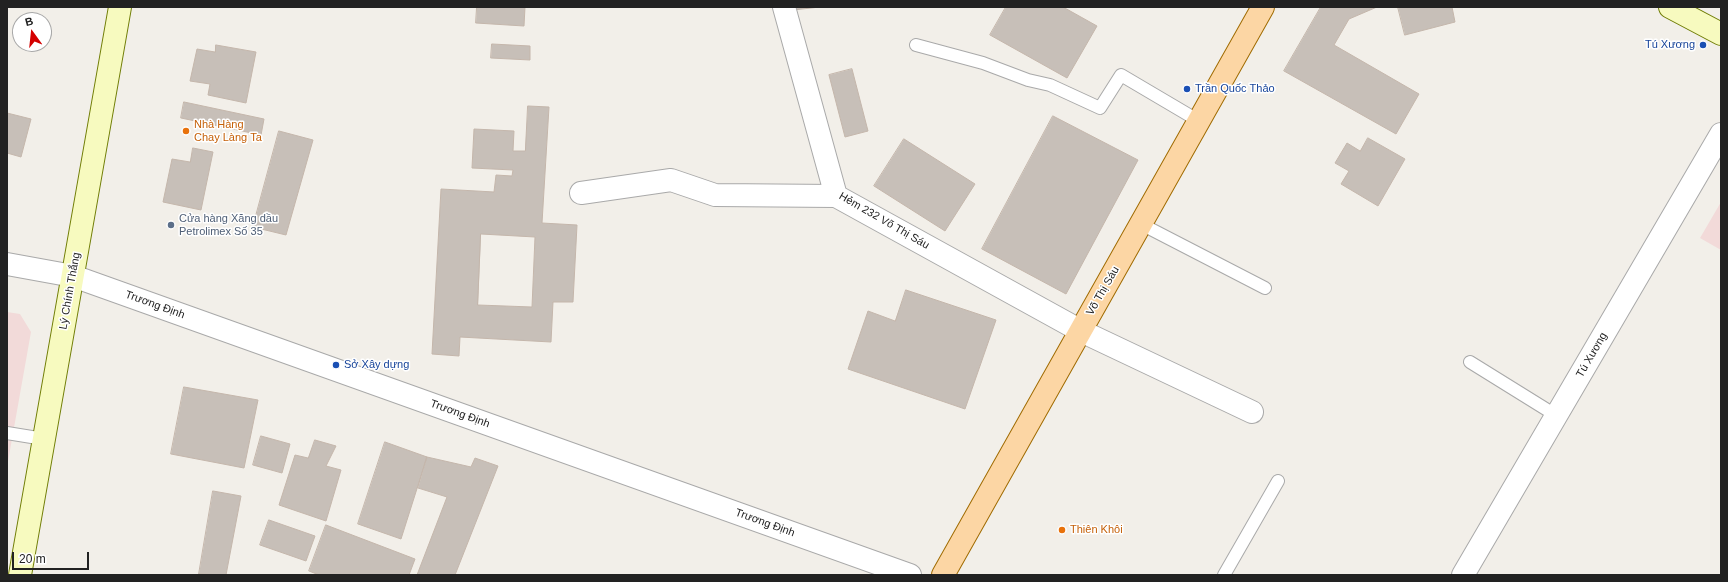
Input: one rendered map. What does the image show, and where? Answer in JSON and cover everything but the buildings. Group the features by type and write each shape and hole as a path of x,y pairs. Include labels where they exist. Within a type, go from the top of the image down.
{"main road":[{"name":"Lý Chính Thắng","path":"20,575 120,7"},
{"name":"Võ Thị Sáu","path":"943,575 1263,7"},
{"path":"1670,7 1721,34"}],"street":[{"name":"Hẻm 232 Võ Thị Sáu","path":"784,7 836,196 1081,331 1252,412"},
{"name":"Tú Xương","path":"1463,575 1721,134"},
{"path":"581,193 671,180 715,195 836,196"},
{"name":"Trương Định","path":"7,264 73,276 910,575"}],"lane":[{"path":"916,45 983,63 1028,80 1050,85 1100,108 1121,75 1199,120"},
{"path":"1141,224 1265,288"},
{"path":"1470,362 1557,416"},
{"path":"7,433 44,439"},
{"path":"1224,575 1278,481"}],"shaded area":[{"path":"1721,202 1721,250 1700,238"},
{"path":"7,312 20,314 31,332 7,467"}],"place":[{"name":"Tú Xương","path":"1703,45"},
{"name":"Trần Quốc Thảo","path":"1187,89"},
{"name":"Nhà Hàng Chay Làng Ta","path":"186,131"},
{"name":"Cửa hàng Xăng dầu Petrolimex Số 35","path":"171,225"},
{"name":"Sở Xây dựng","path":"336,365"},
{"name":"Thiên Khôi","path":"1062,530"}]}
